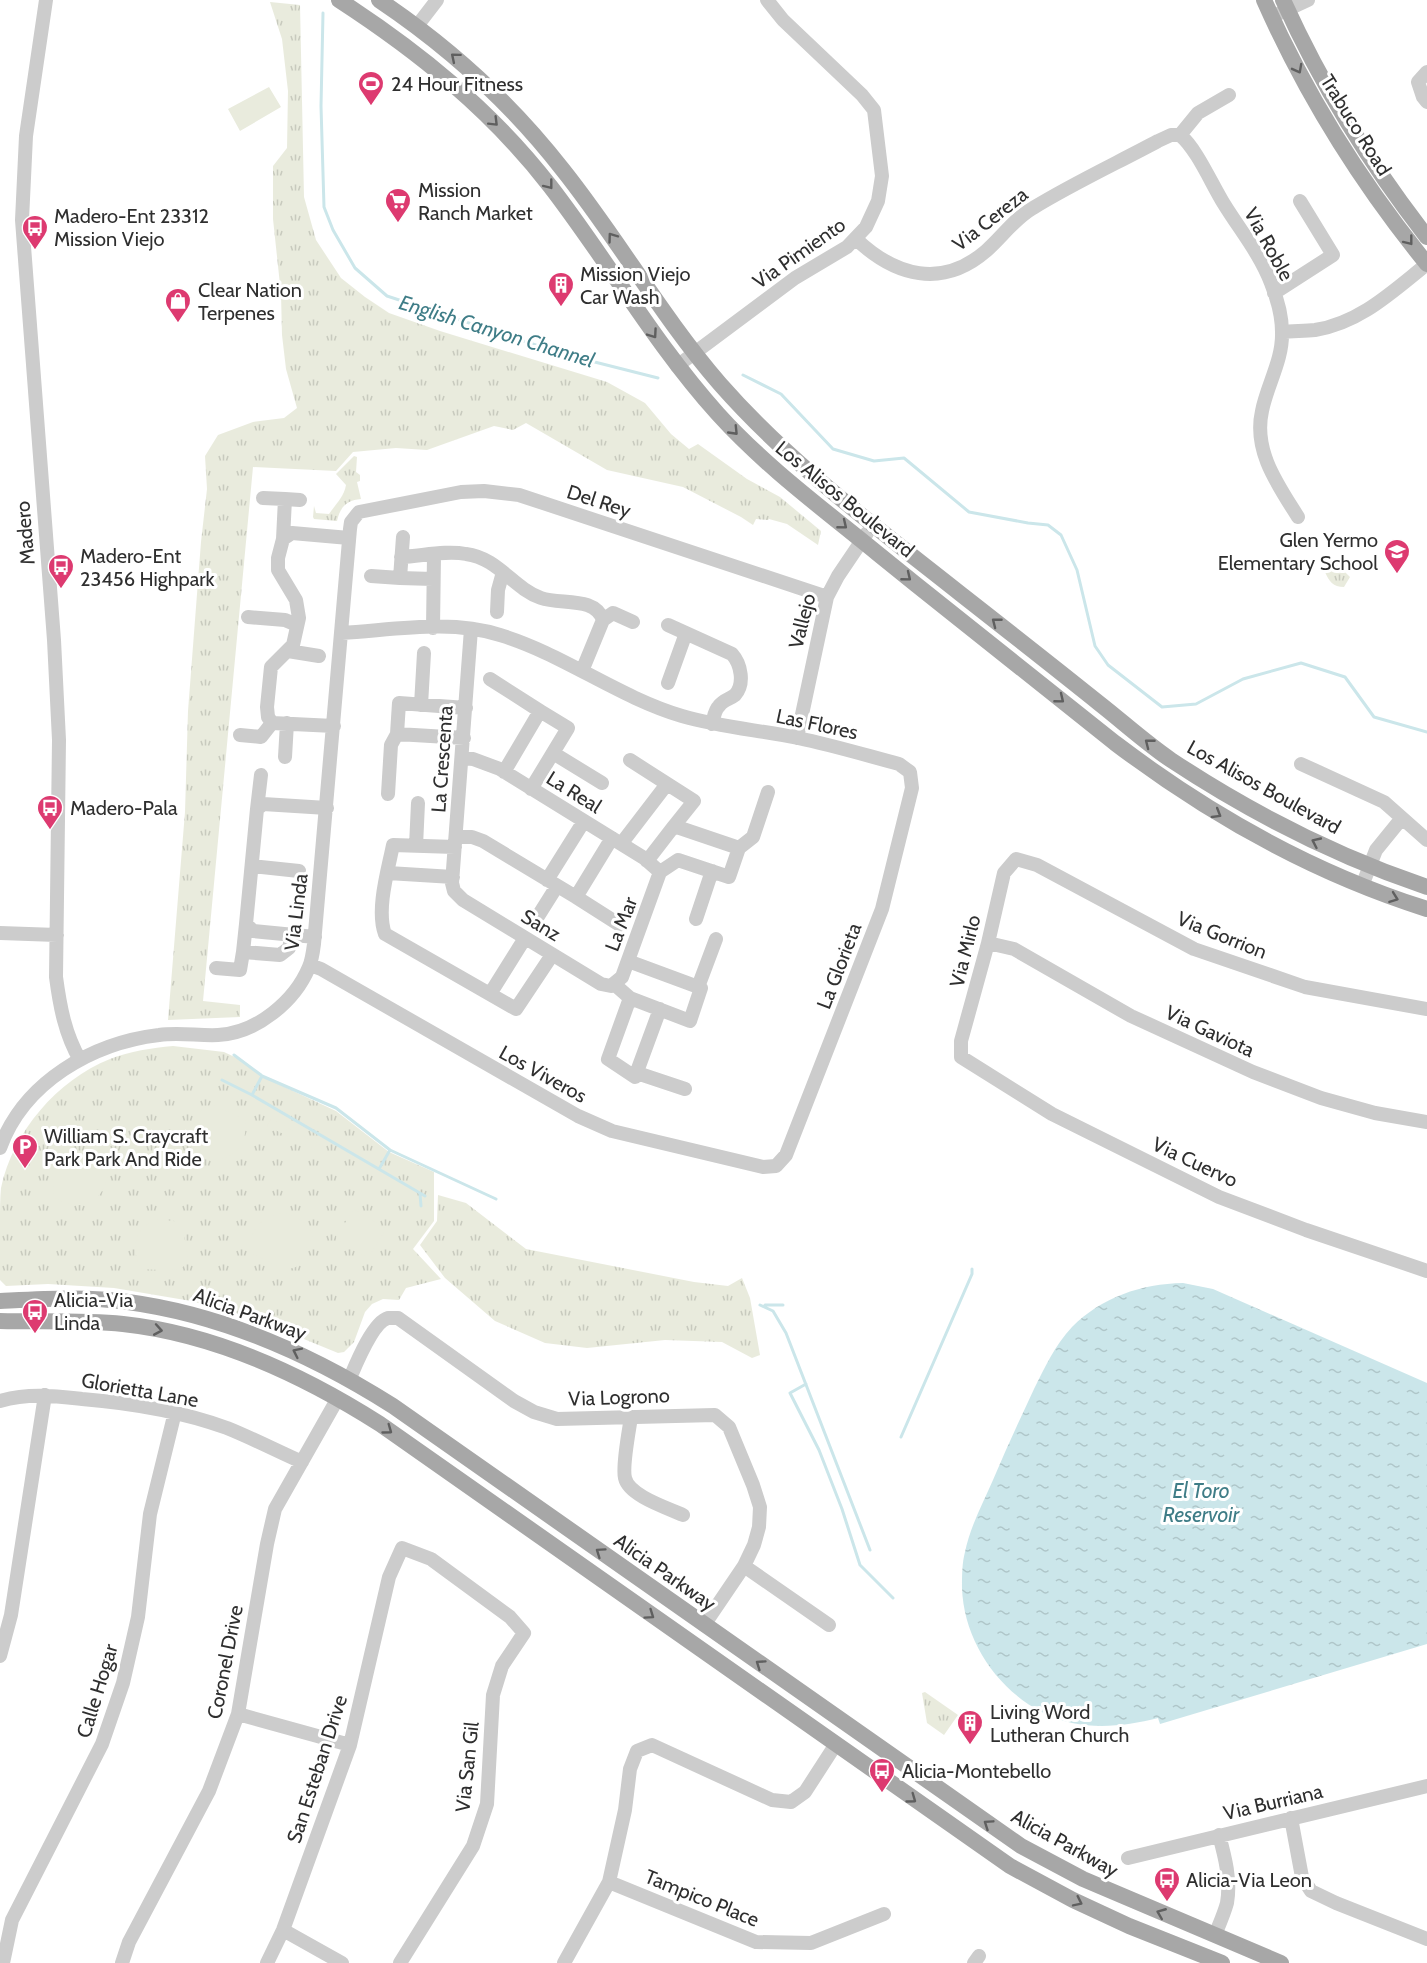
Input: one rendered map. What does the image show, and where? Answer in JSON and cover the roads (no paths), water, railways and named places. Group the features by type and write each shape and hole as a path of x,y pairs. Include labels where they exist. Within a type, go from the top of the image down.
{"main road":[{"name":"Los Alisos Boulevard","path":"339,0 391,34 434,68 484,112 532,163 677,366 719,415 756,453 795,487 1115,743 1166,781 1264,840 1362,886 1427,909"},
{"path":"354,0 397,27 405,29 417,26 419,39 431,58 434,68"},
{"name":"Los Alisos Boulevard","path":"379,0 417,26 461,61 502,99 563,170 695,353 721,385 766,433 824,486 1169,758 1273,821 1370,866 1427,887"},
{"name":"Trabuco Road","path":"1264,0 1310,91 1346,152 1391,218 1427,264"},
{"name":"Trabuco Road","path":"1285,5 1311,58 1348,122 1392,190 1427,237"},
{"name":"Alicia Parkway","path":"0,1301 57,1299 125,1302 183,1311 238,1328 292,1349 350,1378 1021,1846 1083,1880 1281,1963"},
{"name":"Alicia Parkway","path":"0,1322 123,1324 177,1334 231,1349 283,1370 338,1398 380,1424 1010,1866 1101,1913 1214,1960"},
{"path":"338,1398 350,1378"},
{"path":"790,1685 813,1714 830,1727 836,1744 856,1745 909,1781 935,1788"},
{"path":"1214,1960 1215,1935"}],"street":[{"name":"Madero","path":"46,0 26,136 22,220 54,640 59,740 56,978 62,1016 71,1044 80,1060"},
{"path":"417,26 437,0"},
{"name":"Via Pimiento","path":"677,366 795,278 847,248 866,227 878,201 881,184 874,110 862,95 783,20 767,0"},
{"path":"1272,17 1285,5 1308,0"},
{"path":"1423,77 1423,97 1427,102"},
{"path":"1180,135 1198,113 1229,95"},
{"name":"Via Cereza","path":"855,239 876,256 899,269 928,274 953,270 975,259 1035,206 1158,141 1171,135 1180,135"},
{"name":"Via Roble","path":"1180,135 1190,146 1259,259 1274,293 1282,332 1277,365 1262,412 1261,439 1264,454 1275,479 1298,517"},
{"path":"1274,293 1333,255 1300,201"},
{"path":"1282,332 1315,330 1349,319 1376,306 1427,264"},
{"name":"Del Rey","path":"355,516 359,512 461,492 483,491 519,495 827,597"},
{"path":"263,498 300,500"},
{"path":"272,723 268,717 267,707 271,667 293,645 299,618 296,600 278,570 278,558 283,539 285,499"},
{"name":"Via Linda","path":"0,1148 11,1123 25,1105 60,1070 98,1051 134,1038 162,1034 220,1035 238,1032 276,1010 291,996 310,965 315,937 327,808 349,538 351,522 355,516"},
{"name":"Vallejo","path":"797,738 827,597 838,576 873,524"},
{"path":"283,539 292,533 349,538"},
{"path":"400,578 403,537"},
{"path":"433,628 434,555"},
{"path":"401,557 471,555 486,560 540,598 589,606 602,614 603,620 582,671"},
{"path":"497,612 498,590 504,572"},
{"path":"371,576 434,579"},
{"path":"603,620 614,613 633,622"},
{"path":"248,617 285,620 297,624"},
{"path":"668,625 732,654 740,663 740,687 737,693 721,702 712,724"},
{"name":"Las Flores","path":"342,633 449,627 499,634 651,704 680,715 712,724 797,738 899,764 910,772"},
{"name":"La Crescenta","path":"453,884 471,629"},
{"path":"668,683 686,633"},
{"path":"288,651 319,656"},
{"path":"421,705 424,653"},
{"path":"490,680 568,728 531,789"},
{"path":"388,794 391,745 397,734 399,703 466,708"},
{"path":"504,772 540,711"},
{"path":"272,723 334,726"},
{"path":"240,735 261,737 272,723"},
{"path":"285,757 287,723"},
{"path":"397,734 464,738"},
{"path":"553,753 602,783"},
{"name":"La Real","path":"462,758 483,762 504,772 616,841 660,872"},
{"path":"630,760 694,801 647,861"},
{"path":"1301,764 1384,802 1427,840"},
{"name":"La Glorieta","path":"776,1167 786,1155 882,909 912,788 910,772"},
{"path":"216,968 240,970 261,775"},
{"path":"576,897 616,841 667,784"},
{"path":"660,872 678,861 729,877 739,848 753,837 768,792"},
{"path":"416,846 418,803"},
{"path":"257,808 263,804 327,808"},
{"path":"1362,886 1376,850 1402,818"},
{"path":"535,921 584,821"},
{"path":"674,826 739,848"},
{"path":"552,955 516,1009 385,934 381,924 393,845 416,846 456,842 472,837 483,841 620,925"},
{"name":"Via Mirlo","path":"961,1057 961,1041 988,943 1004,873 1016,859"},
{"name":"Via Gorrion","path":"1016,859 1037,865 1194,949 1305,987 1427,1009"},
{"path":"252,866 299,871"},
{"path":"696,919 712,871"},
{"name":"La Mar","path":"613,985 622,976 628,962 660,872"},
{"path":"388,873 453,884"},
{"name":"Sanz","path":"453,884 463,900 601,984 613,985 630,998 690,1021 701,988 698,987"},
{"path":"246,924 253,931 315,937"},
{"path":"0,933 57,935"},
{"path":"243,952 280,955 289,948 292,935"},
{"path":"490,994 525,938"},
{"path":"628,962 698,987 716,939"},
{"name":"Via Gaviota","path":"988,943 1014,949 1131,1016 1253,1072 1321,1098 1375,1113 1427,1122"},
{"name":"Los Viveros","path":"310,965 321,969 578,1116 612,1131 763,1167 776,1167"},
{"path":"630,998 608,1059 635,1077 660,1010"},
{"name":"Via Cuervo","path":"961,1057 1052,1114 1219,1197 1306,1230 1427,1271"},
{"path":"637,1072 685,1089"},
{"name":"Via Logrono","path":"350,1378 378,1326 387,1318 398,1318 514,1401 534,1412 557,1419 715,1415 729,1427 753,1485 760,1507 759,1527 744,1566 704,1625"},
{"path":"0,1656 10,1615 45,1395"},
{"name":"Glorietta Lane","path":"0,1401 17,1396 45,1395 123,1403 175,1412 227,1428 302,1462"},
{"name":"Coronel Drive","path":"122,1963 129,1942 209,1791 238,1714 275,1509 338,1398"},
{"name":"Calle Hogar","path":"3,1963 12,1920 102,1744 123,1683 138,1617 150,1514 175,1412"},
{"path":"631,1417 624,1477 628,1486 641,1496 683,1515"},
{"name":"San Esteban Drive","path":"267,1963 283,1930 350,1745 389,1577 402,1548 431,1559 510,1617 524,1633"},
{"path":"744,1566 829,1625"},
{"name":"Via San Gil","path":"400,1963 473,1846 487,1804 493,1695 502,1666 524,1633"},
{"path":"238,1714 350,1745"},
{"path":"564,1963 609,1882 625,1810 630,1769 637,1751 652,1745 772,1800 791,1802 805,1792 836,1744"},
{"name":"Via Burriana","path":"1128,1858 1427,1786"},
{"path":"1291,1818 1302,1877 1311,1891 1427,1939"},
{"path":"1215,1935 1227,1903 1228,1883 1226,1860 1219,1835"},
{"name":"Tampico Place","path":"609,1882 756,1942 811,1943 884,1914"},
{"path":"283,1930 342,1963"}],"water":[{"name":"El Toro Reservoir","path":"1183,1283 1213,1289 1427,1383 1427,1644 1160,1724 1158,1718 1115,1725 1094,1726 1072,1723 1050,1716 1029,1705 995,1674 982,1654 971,1633 965,1611 962,1574 967,1543 1008,1445 1060,1341 1072,1327 1109,1300 1137,1289"}],"waterway":[{"name":"English Canyon Channel","path":"323,13 321,106 324,207 333,230 355,268 387,296 563,354 658,378"},
{"name":"English Canyon Channel","path":"743,375 781,394 833,449 874,461 904,458 969,512 1048,525 1061,535 1077,570 1095,646 1108,665 1162,707 1196,704 1243,679 1301,663 1345,677 1374,717 1427,732"},
{"path":"234,1055 261,1075"},
{"path":"252,1095 262,1076 336,1108 390,1150"},
{"path":"222,1080 252,1095 425,1196"},
{"path":"379,1169 390,1150 496,1199"},
{"path":"420,1194 421,1206"},
{"path":"901,1437 972,1274 972,1269"},
{"path":"760,1305 773,1311 786,1333 870,1550"},
{"path":"765,1305 783,1305"},
{"path":"806,1384 790,1393 819,1450 842,1509 860,1565 893,1598"}],"place":[{"name":"24 Hour Fitness","path":"371,107"},
{"name":"Mission Ranch Market","path":"398,224"},
{"name":"Madero-Ent 23312 Mission Viejo","path":"35,251"},
{"name":"Mission Viejo Car Wash","path":"561,308"},
{"name":"Clear Nation Terpenes","path":"178,324"},
{"name":"Glen Yermo Elementary School","path":"1397,575"},
{"name":"Madero-Ent 23456 Highpark","path":"61,590"},
{"name":"Madero-Pala","path":"50,831"},
{"name":"William S. Craycraft Park Park And Ride","path":"25,1170"},
{"name":"Alicia-Via Linda","path":"35,1335"},
{"name":"Living Word Lutheran Church","path":"970,1746"},
{"name":"Alicia-Montebello","path":"882,1794"},
{"name":"Alicia-Via Leon","path":"1167,1903"}]}
